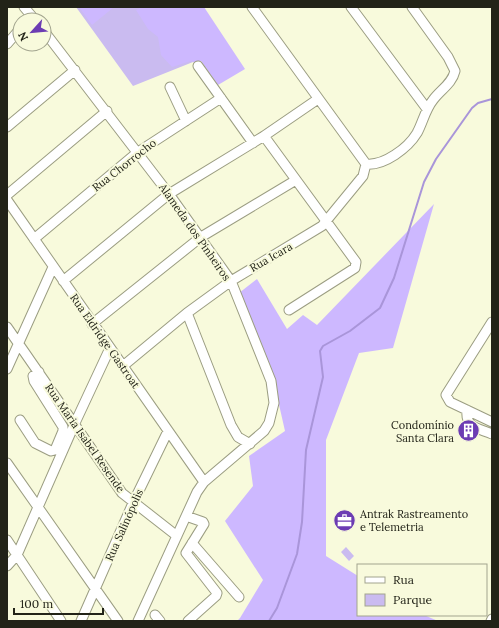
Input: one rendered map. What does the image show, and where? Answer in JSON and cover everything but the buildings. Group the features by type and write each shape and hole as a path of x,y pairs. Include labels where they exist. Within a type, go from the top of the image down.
{"street":[{"path":"252,7 366,164 379,163 407,144 416,133 426,109 448,84 455,71 448,57 412,7"},
{"path":"351,7 426,109"},
{"name":"Alameda dos Pinheiros","path":"52,41 108,111 201,237 231,281 267,370 274,394 274,403 269,423 258,437 204,482 197,492 138,621"},
{"path":"198,66 253,143"},
{"path":"7,127 75,70"},
{"path":"170,87 186,121"},
{"name":"Rua Chorrocho","path":"34,239 138,152 221,98"},
{"path":"63,281 169,194 264,136 318,99"},
{"path":"7,195 108,111"},
{"path":"264,136 356,262 355,268 289,310"},
{"name":"Rua Icara","path":"123,366 187,313 231,281 311,234 326,222 363,176 366,164"},
{"path":"92,324 201,237 296,180"},
{"name":"Rua Eldridge Gastroat","path":"7,200 92,324 204,482"},
{"path":"7,369 53,267"},
{"path":"187,313 231,425 238,437 250,444"},
{"path":"492,322 446,392 447,398 450,402 492,422"},
{"name":"Rua Maria Isabel Resende","path":"7,327 75,422 117,486 133,503 177,536"},
{"path":"7,566 17,555 75,422 110,348"},
{"path":"20,420 36,444 51,451 54,450 63,427 34,381 33,376 39,372"},
{"path":"467,410 466,418 469,423 492,434"},
{"name":"Rua Salinópolis","path":"81,621 133,503 168,431"},
{"path":"7,463 118,621"},
{"path":"186,516 203,522 204,524 187,550 187,556 217,593 216,596 188,621"},
{"path":"7,540 61,621"},
{"path":"192,543 239,597"}],"green space":[{"path":"76,7 202,7 228,48 133,86"},
{"path":"346,547 354,556 349,561 341,552"}],"shaded area":[{"path":"79,7 114,7 92,25"},
{"path":"142,7 204,7 245,69 218,85 201,61 195,63 191,61 172,67 161,55 158,37 148,29 136,10"},
{"path":"434,204 393,348 359,353 326,440 326,556 357,575 357,616 426,616 438,621 237,621 263,580 225,521 253,486 249,456 285,431 270,365 239,293 257,279 287,329 303,315 317,325"}],"waterway":[{"path":"269,621 277,608 297,554 302,522 306,450 323,377 320,351 323,346 350,331 380,308 394,278 424,182 436,159 472,108 478,103 492,99"}],"place":[{"name":"Condomínio Santa Clara","path":"469,431"},
{"name":"Antrak Rastreamento e Telemetria","path":"344,520"}]}
